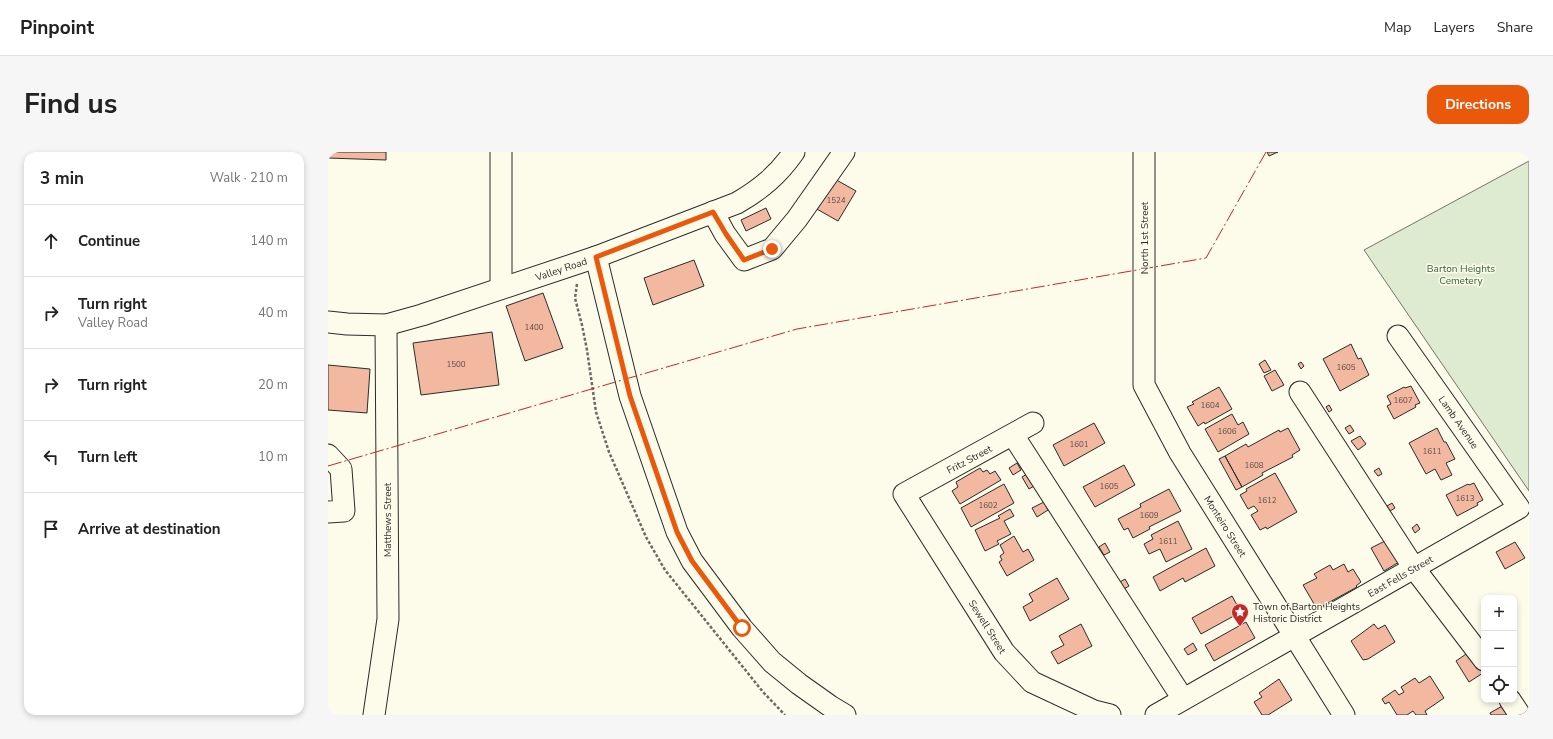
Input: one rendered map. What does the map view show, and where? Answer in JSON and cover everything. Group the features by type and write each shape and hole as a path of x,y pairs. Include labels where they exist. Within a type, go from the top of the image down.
{"street":[{"path":"501,152 501,288"},
{"name":"Valley Road","path":"328,322 386,325 422,315 596,257 737,203 758,191 776,175 794,152"},
{"path":"713,212 744,260 772,249 797,219 844,152"},
{"name":"North 1st Street","path":"1144,152 1144,325"},
{"path":"596,257 630,396 677,532 692,561 742,628 772,662 805,688 845,715"},
{"name":"Matthews Street","path":"374,715 388,619 386,325"},
{"name":"Monteiro Street","path":"1144,325 1144,385 1180,453 1344,715"},
{"name":"Lamb Avenue","path":"1398,336 1519,508"},
{"path":"1300,392 1414,568 1481,656"},
{"name":"Fritz Street","path":"904,494 1034,423"},
{"path":"1013,435 1183,699"},
{"path":"328,454 341,469 344,511 328,512"},
{"name":"Sewell Street","path":"904,494 1004,652 1032,682 1094,711 1110,715"},
{"name":"East Fells Street","path":"1156,715 1519,508"},
{"path":"1512,703 1520,715"}],"green space":[{"name":"Barton Heights Cemetery","path":"1529,161 1529,491 1364,250"}],"building":[{"path":"328,152 386,152 386,160 328,158"},
{"path":"1267,152 1278,152 1269,156"},
{"path":"833,178 856,191 838,221 815,208"},
{"path":"766,208 771,219 746,231 741,220"},
{"path":"694,260 704,286 653,305 644,278"},
{"path":"543,293 563,348 525,361 506,306"},
{"path":"492,332 499,385 421,395 413,343"},
{"path":"1351,344 1358,359 1361,358 1369,375 1340,391 1323,359"},
{"path":"1265,360 1271,370 1264,373 1259,364"},
{"path":"1301,362 1304,366 1301,369 1298,364"},
{"path":"328,365 370,369 367,413 328,410"},
{"path":"1275,370 1284,385 1272,391 1264,376"},
{"path":"1411,386 1420,403 1415,405 1416,407 1394,419 1387,406 1391,404 1387,396 1404,387"},
{"path":"1219,387 1232,409 1205,424 1204,422 1198,426 1187,407 1194,404 1192,402"},
{"path":"1329,405 1332,410 1329,412 1326,407"},
{"path":"1232,414 1238,425 1243,422 1249,434 1218,452 1205,429"},
{"path":"1094,423 1105,443 1064,466 1053,445"},
{"path":"1350,425 1354,431 1349,434 1345,428"},
{"path":"1288,428 1300,450 1292,455 1293,457 1262,473 1263,475 1242,487 1225,456 1246,444 1248,447 1279,430 1280,432"},
{"path":"1437,428 1455,459 1446,463 1452,475 1441,480 1435,469 1426,474 1409,443"},
{"path":"1360,436 1366,444 1358,450 1351,441"},
{"path":"1225,456 1242,487 1236,490 1219,459"},
{"path":"1017,463 1021,470 1013,475 1009,468"},
{"path":"1124,465 1135,485 1095,507 1083,487"},
{"path":"980,468 983,472 987,470 990,474 995,471 1001,480 960,504 952,491 958,487 956,482"},
{"path":"1379,468 1382,474 1378,476 1374,471"},
{"path":"1275,473 1297,512 1267,529 1266,527 1260,530 1251,515 1258,511 1254,506 1248,509 1240,495 1247,491 1246,489"},
{"path":"1027,474 1034,486 1029,489 1022,477"},
{"path":"1474,483 1483,500 1477,503 1478,505 1457,516 1446,495 1468,484"},
{"path":"1004,484 1014,503 971,527 961,508"},
{"path":"1169,489 1181,511 1149,527 1150,529 1133,538 1128,528 1124,530 1118,519 1141,507 1140,504"},
{"path":"1044,502 1048,510 1037,517 1032,508"},
{"path":"1392,503 1395,508 1390,511 1387,506"},
{"path":"1010,509 1014,516 1004,521 1011,534 997,541 999,544 985,551 975,530 1000,518 998,516"},
{"path":"1178,521 1192,549 1166,562 1160,549 1149,554 1144,544 1153,539 1151,535"},
{"path":"1417,524 1420,529 1415,533 1412,528"},
{"path":"1014,536 1023,552 1028,549 1034,560 1007,576 999,562 1002,560 1000,556 1004,553 1000,545"},
{"path":"1387,540 1399,562 1384,571 1371,548"},
{"path":"1515,542 1525,558 1505,569 1496,552"},
{"path":"1105,543 1110,552 1104,555 1099,547"},
{"path":"1206,548 1215,566 1185,582 1183,578 1160,591 1153,577"},
{"path":"1344,564 1348,572 1353,569 1361,582 1356,586 1357,587 1317,609 1303,585 1317,578 1314,574 1330,565 1333,570"},
{"path":"1057,578 1069,599 1030,621 1023,607 1033,601 1029,594"},
{"path":"1125,579 1129,586 1124,589 1120,582"},
{"path":"1232,596 1241,612 1201,634 1192,618"},
{"path":"1246,622 1255,638 1214,661 1205,645"},
{"path":"1081,624 1092,646 1058,664 1051,652 1064,645 1059,636"},
{"path":"1374,624 1378,629 1385,625 1395,642 1368,659 1363,660 1351,641"},
{"path":"1193,643 1197,650 1188,655 1184,649"},
{"path":"1469,652 1481,670 1481,674 1469,682 1456,661"},
{"path":"1430,676 1444,698 1425,711 1427,715 1416,715 1413,711 1407,715 1397,715 1389,702 1385,704 1382,699 1395,690 1399,695 1404,692 1401,687 1415,678 1419,683"},
{"path":"1279,679 1292,700 1268,715 1262,715 1254,702 1262,697 1259,693"},
{"path":"1504,705 1509,715 1491,715 1490,713"}],"power":[{"path":"328,466 797,329 1206,258 1266,152"}],"place":[{"name":"Town of Barton Heights Historic District","path":"1240,627"}],"route":[{"path":"742,628 692,561 677,532 630,396 596,257 713,212 744,260 772,249"}]}
